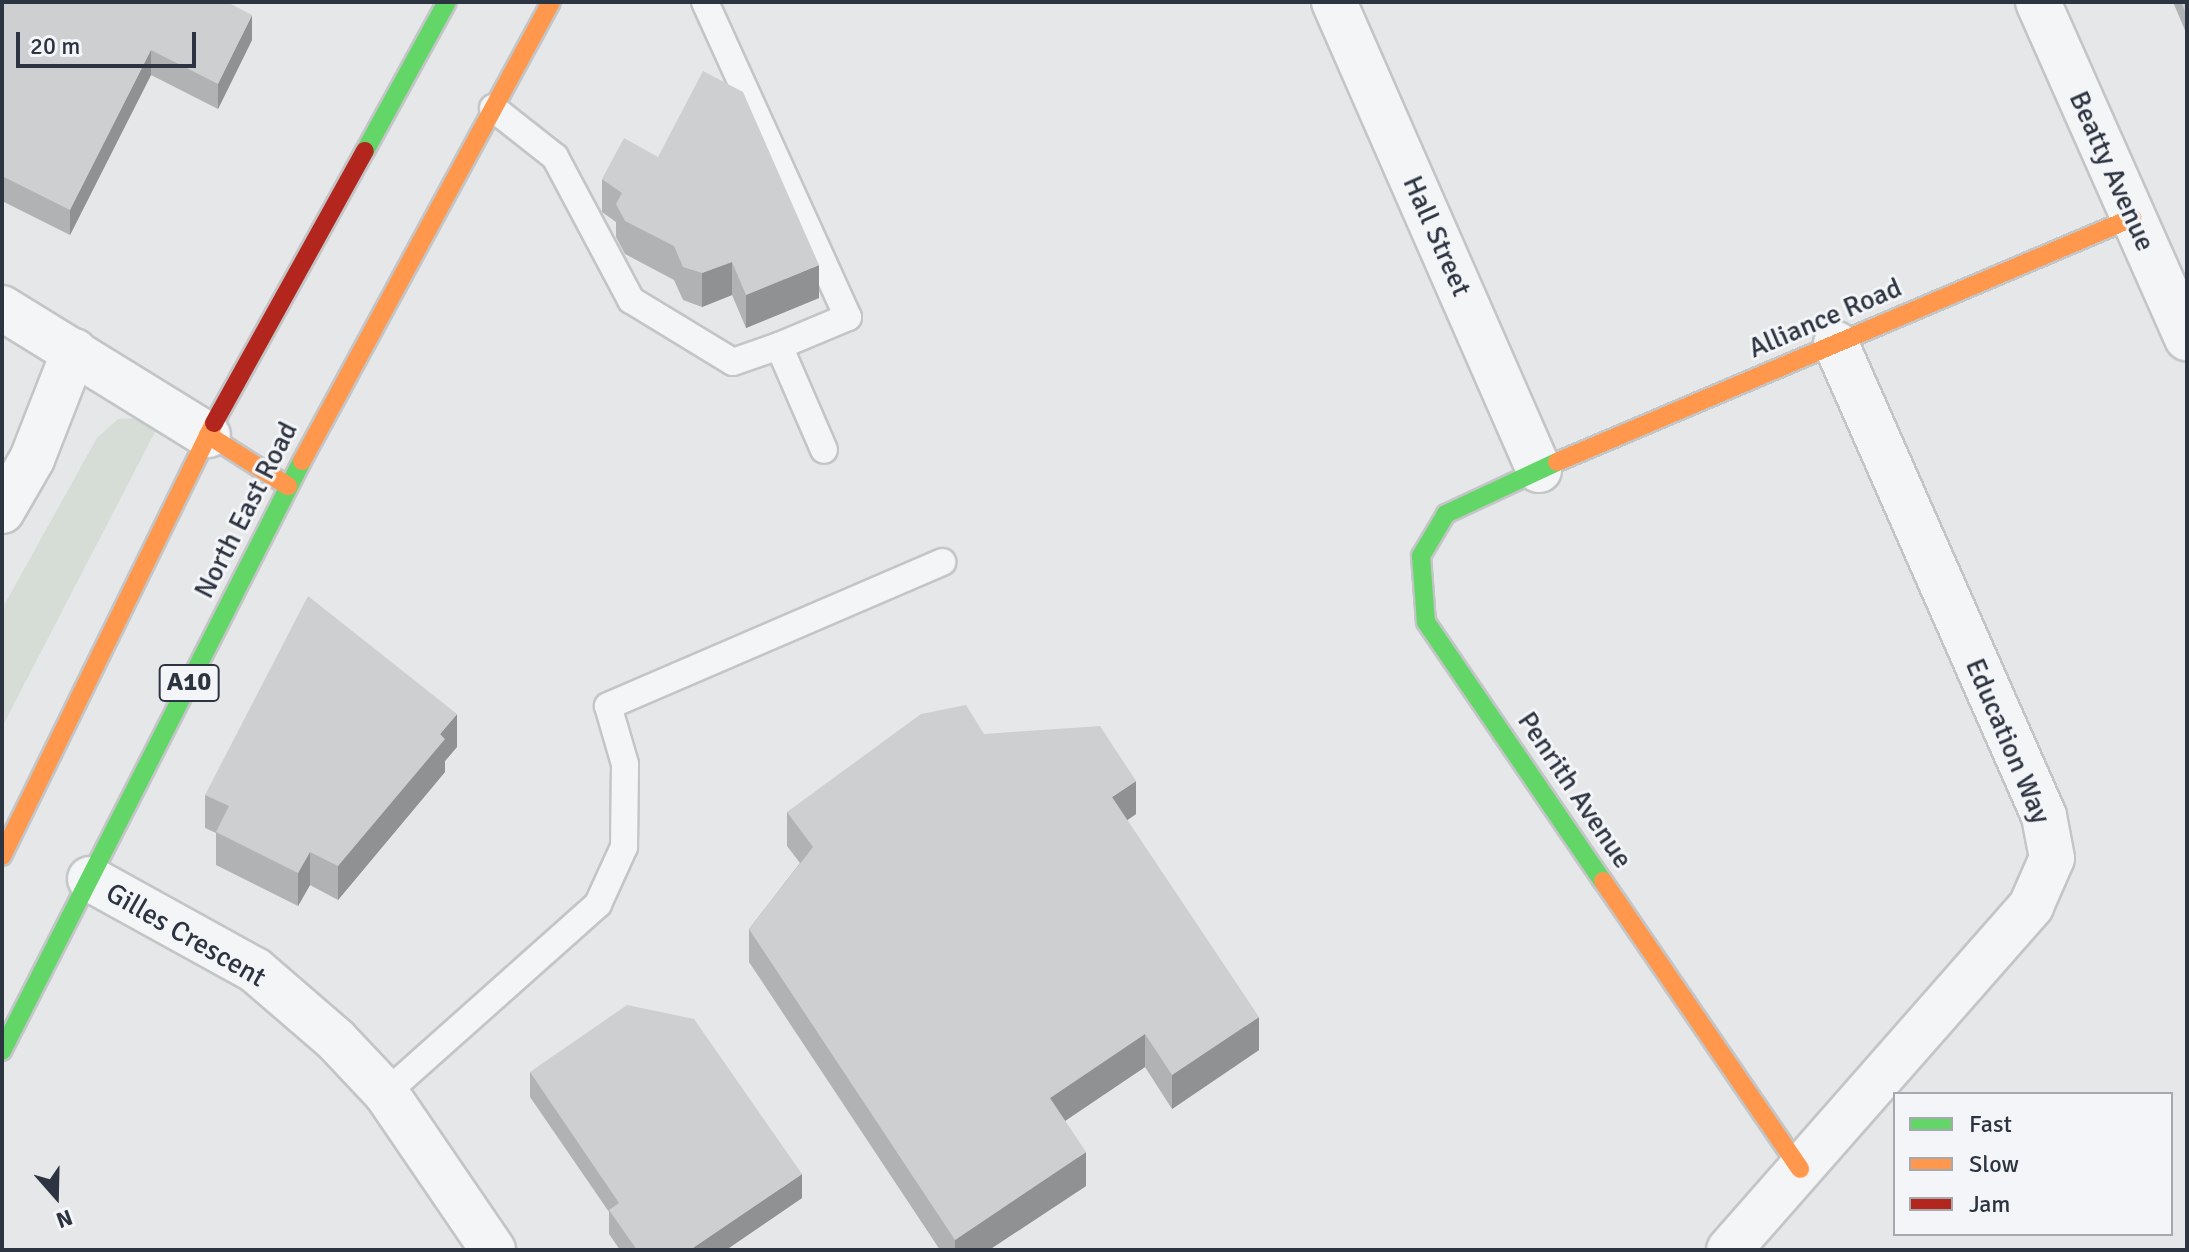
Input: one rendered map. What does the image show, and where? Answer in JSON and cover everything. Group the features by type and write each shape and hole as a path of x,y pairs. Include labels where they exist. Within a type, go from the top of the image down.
{"main road":[{"path":"2,856 208,435 447,2"},
{"name":"North East Road","path":"2,1051 288,486 551,2"},
{"name":"Alliance Road","path":"1539,470 2132,218"},
{"path":"208,435 288,486"},
{"name":"Penrith Avenue","path":"1539,470 1446,514 1421,556 1426,622 1800,1169"}],"street":[{"name":"Hall Street","path":"1334,2 1539,470"},
{"name":"Beatty Avenue","path":"2038,2 2187,339"},
{"path":"2,308 208,435"},
{"name":"Education Way","path":"1729,1250 2031,906 2052,858 2044,816 1836,344"},
{"path":"2,511 32,459 74,351"},
{"name":"Gilles Crescent","path":"90,879 255,970 336,1040 386,1093 493,1250"}],"lane":[{"path":"493,108 555,157 631,300 733,362 848,317 705,2"},
{"path":"779,346 824,450"},
{"path":"386,1093 598,904 624,847 625,764 608,706 942,562"}],"shaded area":[{"path":"141,418 156,430 2,727 2,609 97,438 118,419"}],"building":[{"path":"2,2 227,2 252,15 218,84 151,50 70,210 2,176"},
{"path":"2181,2 2187,2 2187,16"},
{"path":"703,71 743,92 819,265 746,295 732,262 702,273 683,267 674,246 625,221 616,204 622,193 602,179 624,138 658,157"},
{"path":"308,596 457,714 440,734 445,739 338,866 310,852 298,873 216,832 229,806 205,795"},
{"path":"966,705 984,734 1100,726 1136,781 1112,797 1259,1017 1172,1075 1145,1034 1050,1098 1086,1152 955,1240 749,929 813,847 787,812 921,714"},
{"path":"627,1005 694,1019 802,1174 690,1250 637,1250 609,1210 619,1203 530,1072"}],"traffic: fast":[{"path":"365,151 447,2"},
{"path":"2,1051 302,461"},
{"path":"1557,462 1446,514 1421,556 1426,622 1603,881"}],"traffic: slow":[{"path":"302,461 551,2"},
{"path":"1557,462 2132,218"},
{"path":"2,856 214,423"},
{"path":"208,435 288,486"},
{"path":"1603,881 1800,1169"}],"traffic: jam":[{"path":"214,423 365,151"}]}
